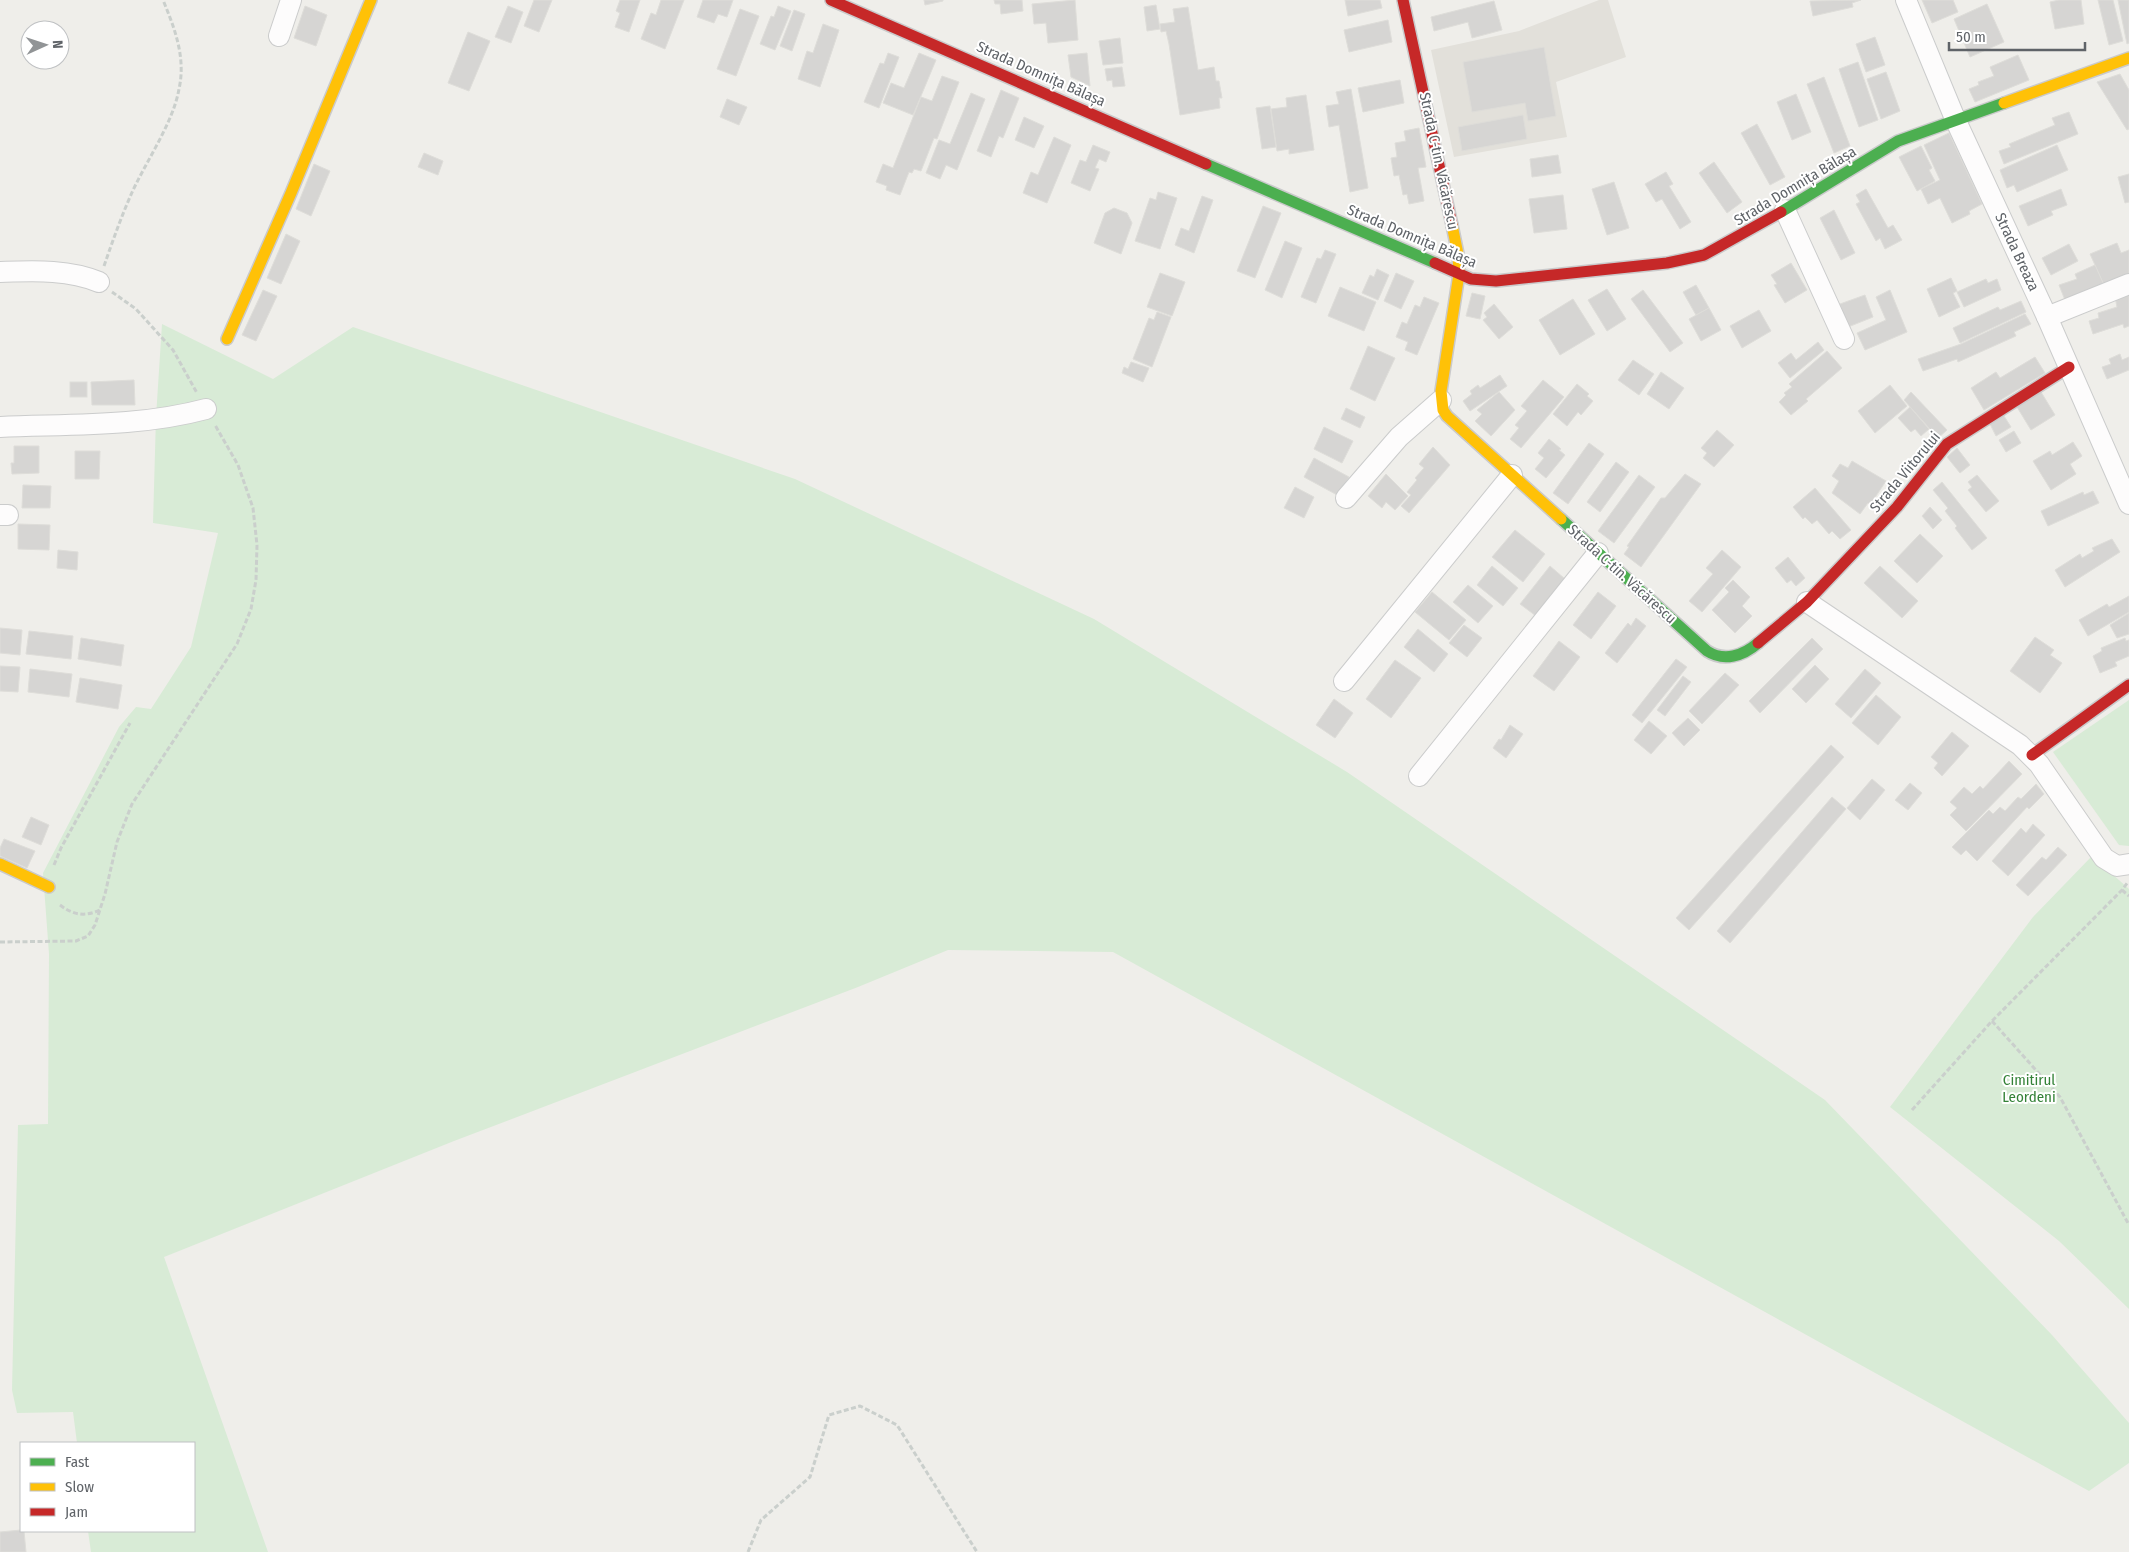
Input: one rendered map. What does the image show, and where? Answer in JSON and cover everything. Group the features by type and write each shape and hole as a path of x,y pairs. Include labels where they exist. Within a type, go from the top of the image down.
{"street":[{"path":"279,36 291,0"},
{"path":"227,339 291,193 371,0"},
{"name":"Strada Domnița Bălașa","path":"831,0 1459,274 1472,279 1496,281 1686,260 1704,255 1726,245 1898,141 2129,58"},
{"name":"Strada C-tin. Văcărescu","path":"1403,0 1458,254 1459,274 1441,400 1443,410 1707,652 1715,656 1730,657 1745,652 1807,602"},
{"name":"Strada Breaza","path":"1906,0 1956,121 2047,317 2129,504"},
{"path":"1785,210 1844,339"},
{"path":"0,272 63,273 81,275 99,282"},
{"path":"2047,317 2129,284"},
{"name":"Strada Viitorului","path":"1807,602 1897,507 1947,444 2069,367"},
{"path":"1346,498 1399,437 1416,420 1441,400"},
{"path":"0,427 137,422 184,415 206,409"},
{"path":"1344,681 1512,475"},
{"path":"1419,776 1598,553"},
{"path":"1807,602 2000,731 2032,755 2104,858 2117,866 2129,864"},
{"path":"2032,755 2129,684"},
{"path":"0,864 49,887"}],"path":[{"path":"0,942 76,941 88,936 95,925 100,910 118,842 132,804 237,644 252,610 256,580 257,545 253,508 238,464 173,350 136,309 99,282 130,197 171,113 179,90 182,64 178,39 164,0"},
{"path":"100,910 90,915 76,914 57,902 51,895 49,887 52,872 61,848 130,723"},
{"path":"1912,1110 1992,1021 2122,890 2129,880"},
{"path":"2122,890 2129,896"},
{"path":"1992,1021 2060,1097 2129,1225"},
{"path":"748,1552 761,1520 810,1477 829,1415 860,1406 897,1426 978,1552"}],"shaded area":[{"path":"1599,0 1608,0 1626,57 1556,82 1567,137 1454,157 1431,50 1519,31"}],"green space":[{"path":"162,324 273,379 353,327 795,479 1094,619 1347,772 1825,1100 2052,1335 2129,1423 2129,1463 2089,1491 1113,952 948,950 858,987 454,1141 164,1257 268,1552 91,1552 88,1532 195,1532 195,1442 77,1442 73,1412 17,1413 12,1390 18,1125 48,1124 49,954 43,873 119,727 136,707 151,709 191,647 218,533 153,523 156,417"},
{"path":"2129,700 2129,846 2119,845 2053,752"},
{"name":"Cimitirul Leordeni","path":"2092,856 2129,889 2129,1309 2059,1241 1890,1107 2033,917"}],"building":[{"path":"534,0 552,0 539,32 524,26"},
{"path":"620,0 640,0 629,32 615,27 620,13 616,11"},
{"path":"661,0 684,0 665,49 641,39 651,13 656,15"},
{"path":"703,0 733,0 727,17 718,14 714,23 697,17"},
{"path":"924,0 943,0 943,1 925,5"},
{"path":"994,0 1022,0 1023,11 1001,14 1000,4 995,4"},
{"path":"1075,0 1078,40 1048,43 1046,23 1034,24 1032,4"},
{"path":"1345,0 1380,0 1382,8 1348,16"},
{"path":"1861,0 1852,3 1853,7 1813,16 1810,1"},
{"path":"1922,0 1953,0 1958,12 1932,23"},
{"path":"2081,0 2084,24 2055,29 2050,2"},
{"path":"2098,0 2113,0 2123,41 2109,45"},
{"path":"2118,0 2129,0 2129,43 2127,44"},
{"path":"1494,1 1502,30 1472,38 1468,22 1434,31 1431,17"},
{"path":"1987,4 2004,42 1970,57 1954,19"},
{"path":"1156,5 1160,29 1147,31 1144,7"},
{"path":"305,6 327,15 316,46 294,38"},
{"path":"508,6 523,12 511,43 495,37"},
{"path":"778,6 791,11 775,50 760,44 771,16 774,17"},
{"path":"1188,7 1198,70 1214,67 1216,81 1219,81 1222,98 1219,98 1220,108 1180,115 1169,44 1166,31 1161,32 1160,24 1175,22 1173,9"},
{"path":"740,9 759,16 736,76 717,69"},
{"path":"794,10 805,14 792,51 780,46"},
{"path":"1388,20 1392,42 1349,52 1344,30"},
{"path":"823,24 839,30 820,87 798,79 807,51 813,53"},
{"path":"468,32 490,41 469,91 448,83"},
{"path":"1875,37 1885,65 1866,72 1856,44"},
{"path":"1120,38 1123,63 1103,65 1099,41"},
{"path":"1544,47 1556,116 1528,121 1525,103 1472,112 1463,62"},
{"path":"888,53 899,57 879,108 864,102 880,63 884,64"},
{"path":"919,53 936,60 913,115 883,103 891,83 904,88"},
{"path":"1087,53 1090,86 1071,77 1068,55"},
{"path":"2018,55 2029,80 1975,102 1969,89 1979,85 1978,82 1994,76 1990,67"},
{"path":"1858,62 1878,120 1859,127 1839,69"},
{"path":"1122,67 1125,86 1113,87 1112,80 1107,81 1105,69"},
{"path":"1886,72 1900,111 1881,119 1867,79"},
{"path":"2120,74 2129,90 2129,129 2127,130 2097,82"},
{"path":"942,76 959,82 937,139 934,138 921,171 914,169 912,173 909,172 900,195 886,190 887,186 876,182 883,164 893,168 921,97 932,101"},
{"path":"1824,77 1850,146 1834,153 1807,84"},
{"path":"1400,80 1404,103 1363,112 1358,88"},
{"path":"1351,89 1368,188 1350,192 1339,125 1329,127 1326,106 1339,104 1336,92"},
{"path":"1001,90 1019,98 1003,138 999,136 991,157 977,151"},
{"path":"971,93 985,99 957,170 946,165 940,179 926,173 939,140 950,144"},
{"path":"1796,94 1811,132 1792,140 1777,102"},
{"path":"1306,95 1314,150 1289,154 1289,149 1277,151 1271,109 1287,107 1286,98"},
{"path":"727,99 747,107 739,125 720,117"},
{"path":"1270,106 1276,147 1262,149 1256,108"},
{"path":"2069,112 2078,134 2004,164 1999,151 2011,147 2009,144 2055,125 2052,118"},
{"path":"1523,115 1527,139 1462,151 1458,127"},
{"path":"1024,117 1044,126 1034,148 1015,140"},
{"path":"1757,124 1785,177 1770,185 1741,133"},
{"path":"1419,128 1426,167 1418,168 1424,201 1409,204 1407,194 1403,195 1399,175 1394,176 1391,158 1397,157 1395,143 1406,141 1404,131"},
{"path":"1949,133 1982,204 1969,211 1970,214 1952,223 1940,198 1928,204 1921,189 1940,180 1924,145"},
{"path":"1054,137 1071,145 1047,203 1023,193 1031,172 1038,175"},
{"path":"1093,145 1110,152 1106,162 1099,159 1095,168 1099,169 1090,191 1071,183 1080,160 1086,162"},
{"path":"2057,145 2068,170 2017,192 2014,185 2007,188 2000,170"},
{"path":"1921,146 1932,168 1929,170 1935,181 1917,191 1899,157"},
{"path":"424,153 443,161 438,175 418,167"},
{"path":"1558,155 1561,173 1532,177 1530,159"},
{"path":"1714,162 1742,202 1727,213 1699,173"},
{"path":"314,164 330,171 311,216 296,209"},
{"path":"1666,172 1673,184 1669,186 1691,222 1680,229 1662,199 1656,202 1645,184"},
{"path":"2129,174 2129,202 2125,203 2118,177"},
{"path":"1614,182 1629,228 1607,235 1592,189"},
{"path":"1866,189 1888,228 1893,225 1902,240 1885,249 1880,238 1876,241 1856,204 1860,202 1856,195"},
{"path":"2061,189 2067,205 2051,211 2053,215 2028,226 2019,206"},
{"path":"1158,192 1177,198 1160,249 1135,241 1150,198 1156,200"},
{"path":"1563,195 1567,229 1534,233 1529,199"},
{"path":"1202,196 1213,200 1194,253 1175,245 1181,228 1189,231"},
{"path":"1263,206 1281,213 1255,278 1237,271"},
{"path":"1114,208 1127,213 1132,223 1121,254 1094,243 1105,213"},
{"path":"1834,210 1855,253 1841,260 1820,218"},
{"path":"286,234 300,241 281,284 267,278"},
{"path":"1285,241 1302,248 1282,298 1265,290"},
{"path":"2117,243 2121,253 2129,250 2129,276 2104,285 2090,254"},
{"path":"2069,244 2078,261 2051,275 2042,258"},
{"path":"1325,250 1336,254 1316,303 1301,297 1317,258 1321,259"},
{"path":"1791,263 1807,290 1785,303 1774,285 1777,284 1771,275"},
{"path":"2095,265 2104,285 2065,300 2059,285 2077,279 2075,274"},
{"path":"1377,269 1389,275 1378,300 1362,293 1370,275 1374,277"},
{"path":"1160,273 1185,282 1172,316 1147,307"},
{"path":"1396,273 1414,281 1401,309 1384,301"},
{"path":"1951,278 1957,291 1953,293 1960,307 1939,317 1927,289"},
{"path":"1986,279 1988,283 1997,279 2001,290 1964,307 1957,292"},
{"path":"1696,285 1709,308 1696,315 1683,292"},
{"path":"1340,287 1376,302 1364,331 1328,316"},
{"path":"1607,289 1626,319 1607,331 1588,300"},
{"path":"263,290 277,296 256,341 242,335"},
{"path":"1643,290 1683,343 1670,352 1631,299"},
{"path":"1890,290 1907,332 1865,350 1857,333 1886,320 1876,297"},
{"path":"1472,293 1485,296 1480,319 1466,316"},
{"path":"2129,293 2129,326 2124,328 2123,324 2093,334 2089,321 2099,318 2098,313 2117,307 2115,297"},
{"path":"1865,295 1873,317 1848,327 1840,304"},
{"path":"1424,297 1439,303 1417,355 1405,350 1408,342 1396,337 1402,322 1407,324 1415,305 1420,307"},
{"path":"1573,299 1595,334 1560,355 1539,320"},
{"path":"2021,301 2026,312 1960,343 1953,328 1998,307 2000,310"},
{"path":"1494,304 1513,327 1499,339 1483,320 1487,317 1484,313"},
{"path":"1709,308 1721,330 1701,341 1689,319"},
{"path":"1759,310 1771,331 1742,348 1730,326"},
{"path":"1157,312 1171,317 1152,367 1133,359 1149,318 1154,320"},
{"path":"2025,314 2031,324 2014,332 2016,336 1958,362 1957,359 1923,371 1918,359 1961,344"},
{"path":"1818,342 1824,350 1790,378 1778,363 1791,353 1796,360"},
{"path":"1368,346 1395,358 1375,401 1350,389"},
{"path":"1827,351 1842,368 1806,399 1808,401 1791,415 1779,402 1786,395 1784,393 1792,387 1789,384"},
{"path":"2120,354 2122,360 2129,357 2129,370 2107,379 2102,367 2111,364 2109,359"},
{"path":"2035,357 2045,373 1984,410 1971,388 1996,372 2000,378"},
{"path":"1633,360 1654,374 1639,395 1618,380"},
{"path":"1131,362 1149,368 1143,382 1122,373 1124,367 1128,369"},
{"path":"1661,372 1684,388 1669,409 1647,394"},
{"path":"1500,375 1507,386 1470,411 1463,401 1472,394 1470,391 1478,385 1480,388"},
{"path":"134,380 135,405 92,405 91,382"},
{"path":"1543,380 1564,397 1521,448 1510,439 1519,428 1515,425 1527,411 1521,406"},
{"path":"70,382 87,382 87,397 70,397"},
{"path":"1577,384 1589,394 1587,396 1593,401 1581,415 1578,412 1567,426 1553,414"},
{"path":"1890,385 1907,406 1875,433 1858,411"},
{"path":"1499,392 1515,410 1491,436 1475,421 1482,414 1477,410"},
{"path":"1911,392 1947,430 1938,438 1904,400"},
{"path":"2041,392 2055,415 2031,430 2017,407"},
{"path":"1910,407 1929,429 1921,436 1915,429 1911,432 1898,418"},
{"path":"1346,408 1365,417 1360,428 1341,419"},
{"path":"2004,416 2011,427 1996,436 1990,424"},
{"path":"1324,427 1353,441 1342,463 1314,449"},
{"path":"1717,430 1734,445 1714,467 1703,458 1707,453 1701,448"},
{"path":"2014,431 2021,443 2006,452 1999,440"},
{"path":"1549,439 1565,455 1546,478 1535,469 1544,458 1538,453"},
{"path":"2073,442 2082,456 2070,464 2076,474 2051,490 2033,461 2050,451 2052,455"},
{"path":"1589,443 1604,454 1568,504 1553,493"},
{"path":"14,446 39,446 39,473 12,474 11,463 14,463"},
{"path":"1433,447 1450,465 1409,513 1401,506 1411,495 1407,492 1417,480 1415,478 1424,468 1419,464"},
{"path":"1957,448 1970,465 1960,473 1947,457"},
{"path":"75,451 100,451 99,479 75,479"},
{"path":"1314,458 1349,477 1339,496 1304,477"},
{"path":"1852,461 1886,481 1870,505 1868,503 1860,514 1832,493 1839,481 1832,476 1840,464 1848,468"},
{"path":"1616,462 1629,472 1600,512 1587,502"},
{"path":"1386,474 1408,496 1395,510 1386,502 1382,508 1368,496"},
{"path":"1685,474 1701,484 1641,567 1624,554 1629,547 1627,546 1661,498 1665,498"},
{"path":"1639,475 1655,487 1614,543 1598,531"},
{"path":"1977,475 1999,501 1986,512 1968,490 1972,487 1968,482"},
{"path":"1942,482 1987,538 1972,550 1945,511 1948,508 1933,490"},
{"path":"23,485 51,486 50,508 22,508"},
{"path":"1295,487 1314,497 1304,518 1284,508"},
{"path":"1815,488 1851,530 1840,539 1832,531 1829,534 1817,520 1812,524 1805,517 1803,519 1793,507"},
{"path":"2093,491 2099,503 2048,526 2041,511 2083,492 2084,495"},
{"path":"1930,507 1942,520 1933,529 1922,516"},
{"path":"18,524 50,525 49,550 18,549"},
{"path":"1515,530 1545,554 1523,582 1492,557"},
{"path":"1920,534 1943,556 1917,583 1894,561"},
{"path":"2112,539 2120,552 2065,587 2055,570 2080,554 2082,558 2094,551 2092,548"},
{"path":"58,550 78,552 77,570 57,568"},
{"path":"1722,550 1741,567 1702,612 1689,601 1713,574 1706,568"},
{"path":"1788,557 1805,578 1796,586 1791,580 1787,583 1775,568"},
{"path":"1492,566 1518,588 1503,606 1477,585"},
{"path":"1550,566 1565,579 1536,616 1520,604"},
{"path":"1880,566 1918,601 1902,618 1864,583"},
{"path":"1733,580 1750,597 1742,606 1752,616 1735,633 1712,610 1729,592 1725,588"},
{"path":"1468,585 1493,606 1478,623 1453,602"},
{"path":"1432,592 1466,620 1449,640 1415,612"},
{"path":"1598,592 1616,606 1591,639 1573,625"},
{"path":"2129,596 2129,612 2088,636 2079,620 2107,604 2109,607"},
{"path":"2129,613 2129,634 2117,638 2110,625"},
{"path":"1636,618 1646,626 1617,663 1605,653 1628,623 1631,626"},
{"path":"1464,625 1482,638 1467,657 1449,643"},
{"path":"0,628 22,630 20,655 0,653"},
{"path":"1418,629 1448,654 1434,672 1404,647"},
{"path":"29,631 73,636 71,659 26,654"},
{"path":"2035,637 2054,650 2050,655 2062,663 2040,693 2010,671"},
{"path":"81,638 124,645 121,666 78,659"},
{"path":"1812,638 1823,649 1760,713 1749,701"},
{"path":"2125,638 2126,641 2129,640 2129,656 2115,662 2117,666 2100,673 2093,656 2102,651 2101,648"},
{"path":"1559,641 1580,657 1554,691 1533,676"},
{"path":"1676,659 1687,667 1642,723 1632,715"},
{"path":"1395,660 1421,678 1391,718 1366,699"},
{"path":"1815,665 1829,679 1806,703 1792,689"},
{"path":"0,666 20,667 18,692 0,691"},
{"path":"30,669 72,674 69,697 28,692"},
{"path":"1865,669 1881,683 1851,718 1835,704"},
{"path":"1725,673 1739,685 1702,724 1689,711"},
{"path":"1683,676 1691,682 1665,716 1657,710"},
{"path":"80,678 122,685 118,709 76,702"},
{"path":"1876,695 1901,717 1878,745 1852,723"},
{"path":"1334,699 1353,713 1335,738 1316,725"},
{"path":"1688,718 1700,730 1684,746 1672,733"},
{"path":"1649,721 1667,736 1651,754 1634,740"},
{"path":"1510,725 1523,734 1506,758 1493,748 1499,739 1501,740"},
{"path":"1952,732 1969,746 1942,776 1934,768 1938,763 1931,757"},
{"path":"1831,745 1844,757 1689,930 1676,918"},
{"path":"2009,761 2022,774 1966,831 1950,815 1957,808 1950,802 1964,787 1972,794 1980,786 1983,789"},
{"path":"1872,779 1885,790 1860,820 1847,808"},
{"path":"1910,783 1922,793 1908,810 1895,800"},
{"path":"2036,784 2044,794 2029,809 2027,807 1977,861 1966,850 1961,855 1952,847 1989,810 1993,814 2000,807 2005,811 2018,797 2021,799"},
{"path":"1832,797 1846,809 1730,943 1717,931"},
{"path":"31,817 49,825 41,845 22,837"},
{"path":"2033,824 2045,835 2008,876 1992,861 2021,828 2026,833"},
{"path":"4,839 35,851 27,868 0,856 0,848"},
{"path":"2058,847 2067,855 2028,896 2016,885 2042,857 2046,860"},
{"path":"20,1530 20,1532 24,1532 26,1552 0,1552 0,1532"}],"traffic: fast":[{"path":"1781,212 1898,141 2004,103"},
{"path":"1206,164 1435,263"},
{"path":"1561,519 1707,651 1727,657 1740,654 1758,643"}],"traffic: slow":[{"path":"227,339 291,193 371,0"},
{"path":"2004,103 2129,58"},
{"path":"1452,225 1458,254 1459,274 1441,391 1443,410 1447,416 1561,519"},
{"path":"0,864 49,887"}],"traffic: jam":[{"path":"831,0 1206,164"},
{"path":"1403,0 1452,225"},
{"path":"1435,263 1471,279 1496,281 1667,263 1704,255 1781,212"},
{"path":"1758,643 1807,602 1897,507 1947,444 2069,367"},
{"path":"2032,755 2129,685"}]}
